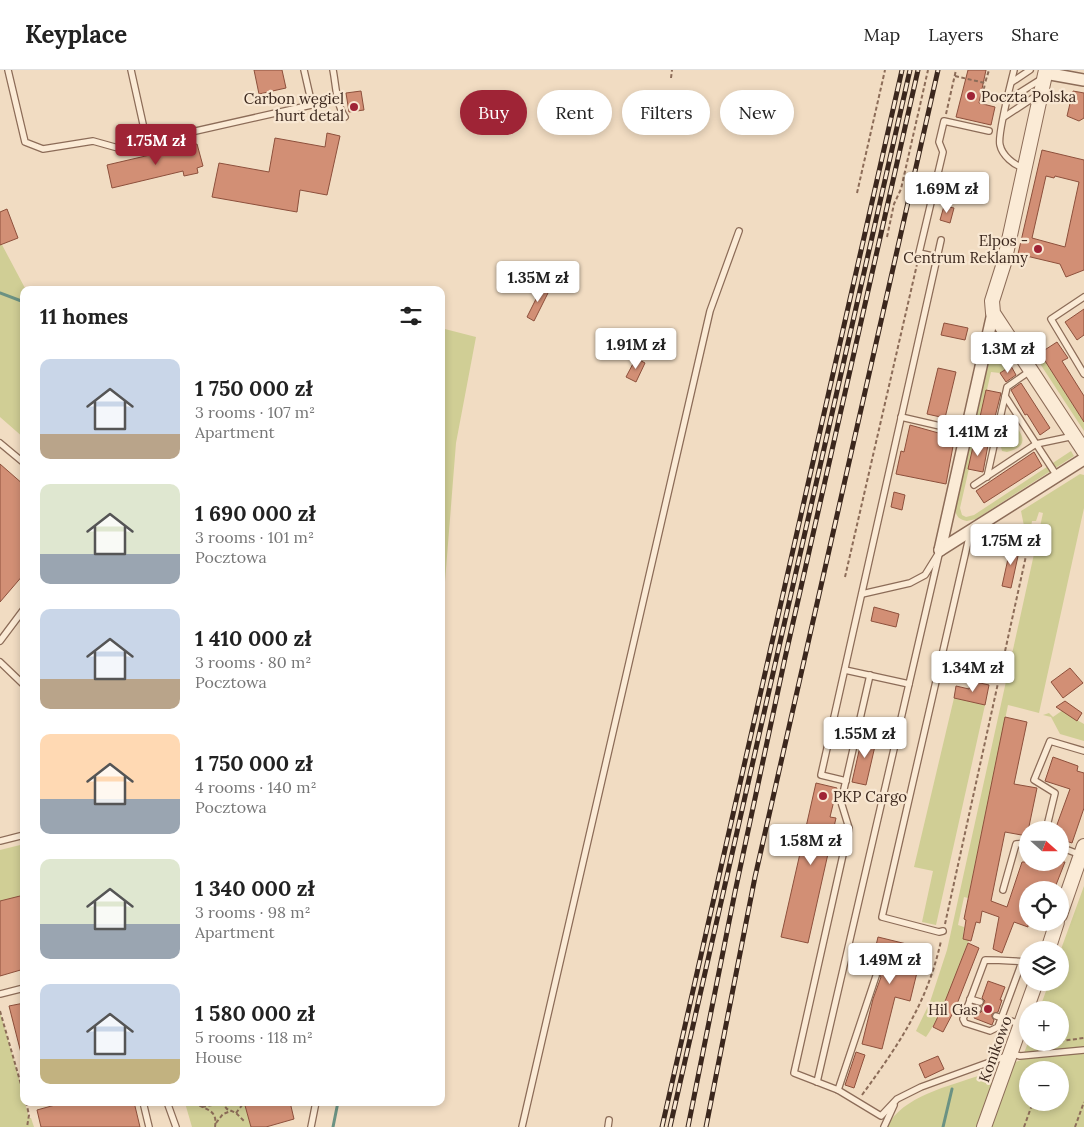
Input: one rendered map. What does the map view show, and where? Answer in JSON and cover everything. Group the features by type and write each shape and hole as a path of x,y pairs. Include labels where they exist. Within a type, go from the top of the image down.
{"street":[{"path":"940,550 993,313 992,301 1004,263 1045,73 1084,80"},
{"path":"993,313 1084,451"},
{"path":"940,550 1084,459"},
{"path":"1069,890 1083,850"},
{"name":"Konikowo","path":"984,1127 1019,1034"}],"lane":[{"path":"8,70 25,142 44,149 93,141 118,148 338,99"},
{"path":"131,70 147,142"},
{"path":"304,70 312,105"},
{"path":"333,70 338,99 345,118"},
{"path":"1014,70 999,142 1000,148 1004,153 1017,166 1025,168"},
{"path":"1012,82 1030,70"},
{"path":"1008,100 1045,73"},
{"path":"1004,117 1041,93"},
{"path":"937,257 920,253 943,152 939,142 944,121 988,131"},
{"path":"522,1127 710,311 739,231"},
{"path":"846,781 821,775 941,240"},
{"path":"1084,297 1051,319 1084,374"},
{"path":"986,477 1007,386 1031,370"},
{"path":"1005,396 1057,476"},
{"path":"901,417 966,432"},
{"path":"974,485 1036,444 1074,436"},
{"path":"0,443 20,460"},
{"path":"943,931 939,932 882,918 970,531"},
{"path":"862,594 910,583 925,575 940,550"},
{"path":"817,1082 940,550"},
{"path":"0,642 20,614"},
{"path":"0,662 20,681"},
{"path":"845,670 909,684"},
{"path":"870,675 841,802 849,828 794,1073 838,1090 881,1116 897,1099 921,1087 1012,1054 1020,1056 1084,1050"},
{"path":"1048,821 1056,793 1034,780 1050,742 1084,751"},
{"path":"0,841 20,835"},
{"path":"1003,890 1016,844 1019,844"},
{"path":"1069,848 1083,850"},
{"path":"1019,962 985,960 963,1019 965,1022 990,1031 998,1027 1001,1010 1019,974"},
{"path":"838,1090 876,976"},
{"path":"0,994 20,989"},
{"path":"970,999 980,1002"},
{"path":"968,1006 978,1009"},
{"path":"999,1017 1019,1024"},
{"path":"884,1127 897,1099"},
{"path":"144,1106 149,1127"},
{"path":"169,1106 176,1127"},
{"path":"311,1127 315,1106"},
{"path":"608,1127 609,1120"}],"path":[{"path":"671,78 672,70"},
{"path":"858,193 885,70"},
{"path":"888,237 894,204 901,189 928,70"},
{"path":"944,121 956,70"},
{"path":"981,94 983,94 989,70"},
{"path":"954,76 986,83"},
{"path":"845,577 920,253"},
{"path":"858,1101 911,1024 924,996 939,950 1034,524"},
{"path":"0,1012 20,1081"},
{"path":"1069,1040 1084,1038"},
{"path":"1075,1127 1084,1103"},
{"path":"27,1106 29,1115 27,1127"},
{"path":"200,1107 206,1106"},
{"path":"223,1106 236,1113 245,1122"},
{"path":"236,1113 242,1106"},
{"path":"200,1107 210,1110 214,1114 215,1125"},
{"path":"215,1125 220,1116 231,1111"},
{"path":"1024,1127 1030,1111"}],"shaded area":[{"path":"0,241 24,286 20,286 20,434 0,417"},
{"path":"445,329 476,337 456,443 445,582"},
{"path":"995,333 1015,363 1000,373 991,372 960,508 962,515 966,517 974,515 1071,451 1074,456 976,519 967,521 959,518 955,509"},
{"path":"1040,353 1084,422 1084,431 1035,356"},
{"path":"1009,421 1016,426 1021,434 1022,444 1016,449 1007,452 1002,451 1001,447 1006,423"},
{"path":"1080,474 1084,475 1084,508 1039,713 1008,705 968,898 964,897 958,925 964,927 963,939 969,940 945,1002 926,1037 916,1031 930,1002 947,950 1043,513 1039,512 1036,521 1032,521 1031,527 1024,526 1021,511"},
{"path":"954,698 985,705 936,925 922,922 933,871 914,867"},
{"path":"1073,707 1068,715 1084,724 1084,741 1060,734 1051,717 1043,715 1049,713 1053,717 1063,710"},
{"path":"20,845 20,896 0,901 0,850"},
{"path":"1084,886 1084,1127 989,1127 1012,1063 1021,1060 1025,1051 1069,1051 1069,1001 1042,1001 1046,991 1069,991 1069,941 1064,941"},
{"path":"0,1012 20,1082 20,1106 26,1106 34,1127 0,1127"},
{"path":"981,1075 987,1076 992,1084 978,1127 887,1127 894,1116 915,1100 942,1088"},
{"path":"186,1106 245,1106 251,1127 192,1127"}],"building":[{"path":"254,70 282,70 286,88 259,94"},
{"path":"968,70 986,70 979,103 995,107 991,125 956,117"},
{"path":"361,91 364,110 349,112 346,93"},
{"path":"1073,91 1084,93 1084,118 1079,121 1067,116"},
{"path":"327,133 340,136 327,195 300,190 297,212 212,197 219,163 269,172 275,138 325,147"},
{"path":"197,144 203,166 197,168 198,173 184,176 183,171 112,188 107,165"},
{"path":"1042,150 1084,160 1084,270 1066,277 1060,264 1018,254","holes":["1046,176 1054,178 1055,176 1079,182 1065,247 1032,238"]},
{"path":"944,206 954,208 950,223 940,220"},
{"path":"7,209 18,238 0,245 0,212"},
{"path":"543,285 550,289 534,321 527,317"},
{"path":"1084,309 1084,335 1077,340 1065,322"},
{"path":"944,323 968,328 965,340 941,335"},
{"path":"1057,342 1068,358 1062,361 1084,396 1084,422 1040,353"},
{"path":"636,358 645,363 636,382 626,377"},
{"path":"1011,366 1016,375 1006,382 1000,373"},
{"path":"938,368 956,372 945,418 927,414"},
{"path":"1021,383 1050,428 1040,435 1027,414 1025,415 1011,390"},
{"path":"986,390 1001,393 994,421 980,417"},
{"path":"910,425 942,434 941,438 954,441 946,484 896,474 901,451 904,452"},
{"path":"974,442 988,445 983,472 968,469"},
{"path":"1034,452 1042,466 984,503 976,491"},
{"path":"0,464 20,482 20,579 0,602"},
{"path":"894,492 905,495 902,510 891,507"},
{"path":"1011,545 1020,547 1011,588 1002,586"},
{"path":"874,607 899,614 896,627 871,621"},
{"path":"1070,668 1083,683 1063,698 1051,682"},
{"path":"971,681 989,685 985,705 954,698 956,686 969,689"},
{"path":"1065,701 1082,713 1077,721 1056,707"},
{"path":"1005,717 1027,722 1014,784 1037,788 1030,821 1019,821 1019,835 1005,832 991,901 1007,907 1019,871 1061,871 1058,881 1019,881 1019,924 1014,922 1002,953 993,949 999,917 982,911 980,923 976,922 971,941 963,939 966,920 964,919"},
{"path":"872,729 878,733 866,785 852,782 861,742 866,743 868,732"},
{"path":"1053,757 1078,766 1077,771 1084,773 1084,808 1072,843 1069,842 1069,821 1058,821 1070,789 1045,781"},
{"path":"816,783 837,788 830,817 836,818 808,943 781,937"},
{"path":"20,896 20,970 0,976 0,901"},
{"path":"878,937 923,948 910,1001 895,997 882,1049 862,1044 873,999 881,977 878,972 870,971"},
{"path":"968,943 979,948 955,1009 943,1032 933,1027"},
{"path":"988,981 1005,987 998,1012 992,1014 994,1020 992,1025 974,1018 976,1013 982,1011 985,1001 982,998"},
{"path":"20,1004 20,1049 9,1006"},
{"path":"856,1052 865,1055 854,1088 845,1085"},
{"path":"938,1056 944,1069 925,1078 919,1064"},
{"path":"52,1106 135,1106 140,1127 41,1127 37,1110"},
{"path":"245,1106 291,1106 294,1119 266,1127 251,1127"}],"waterway":[{"path":"0,293 20,300"},
{"path":"943,1127 952,1089"},
{"path":"333,1127 337,1106"}],"railway":[{"path":"662,1127 902,70"},
{"path":"670,1127 910,70"},
{"path":"688,1127 735,892 785,658 918,70"},
{"path":"706,1127 755,877 938,70"}],"place":[{"name":"Poczta Polska","path":"971,96"},
{"name":"Carbon węgiel hurt detal","path":"354,107"},
{"name":"Elpos - Centrum Reklamy","path":"1038,249"},
{"name":"PKP Cargo","path":"823,796"},
{"name":"Hil Gas","path":"988,1009"}]}
